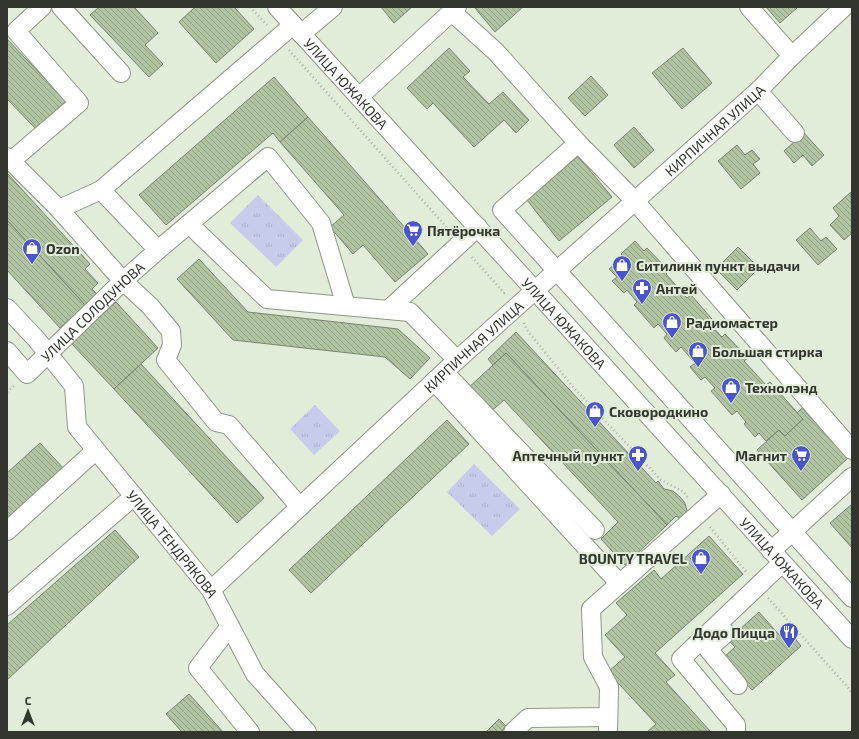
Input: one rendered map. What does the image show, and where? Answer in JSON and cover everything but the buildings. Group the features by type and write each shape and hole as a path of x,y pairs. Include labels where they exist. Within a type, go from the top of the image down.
{"street":[{"path":"42,7 16,31 79,103 9,159 59,209 123,281 150,306 171,331 172,345 166,360 216,422 229,425 300,507"},
{"path":"61,7 122,74"},
{"name":"УЛИЦА ЮЖАКОВА","path":"277,7 852,639"},
{"path":"59,209 101,190 297,29 333,7"},
{"path":"749,7 792,56"},
{"name":"КИРПИЧНАЯ УЛИЦА","path":"211,590 445,371 634,200 758,91 792,56 844,7"},
{"path":"359,97 455,9 578,143 634,200 852,450"},
{"path":"758,91 795,133"},
{"path":"578,143 502,210 852,598"},
{"name":"УЛИЦА СОЛОДУНОВА","path":"7,351 27,374 123,281 268,157 321,222 346,306"},
{"path":"101,190 158,250"},
{"path":"189,224 267,299 410,312 445,371 619,583"},
{"path":"388,310 478,227"},
{"name":"УЛИЦА ТЕНДРЯКОВА","path":"7,308 37,340 74,386 77,427 211,590 255,674 307,732"},
{"path":"445,371 595,530"},
{"path":"7,532 96,450"},
{"path":"738,685 708,649 762,591 781,562 793,532 852,477"},
{"path":"513,732 528,718 608,724 609,687 593,657 591,609 720,494"},
{"path":"7,606 134,496"},
{"path":"736,732 736,725 681,659 762,591"},
{"path":"230,626 198,668 250,732"}],"path":[{"path":"504,294 516,307 527,330 574,387 661,480 684,492 699,513 762,591 852,692"}],"green space":[{"path":"258,195 303,240 276,267 230,223"},
{"path":"315,405 340,431 314,455 290,429"},
{"path":"474,464 520,509 492,536 447,492"}],"place":[{"name":"Пятёрочка","path":"413,247"},
{"name":"Ozon","path":"32,265"},
{"name":"Ситилинк пункт выдачи","path":"622,282"},
{"name":"Антей","path":"642,305"},
{"name":"Радиомастер","path":"672,339"},
{"name":"Большая стирка","path":"698,368"},
{"name":"Технолэнд","path":"731,404"},
{"name":"Сковородкино","path":"595,428"},
{"name":"Аптечный пункт","path":"638,472"},
{"name":"Магнит","path":"801,472"},
{"name":"BOUNTY TRAVEL","path":"701,575"},
{"name":"Додо Пицца","path":"789,649"}]}
